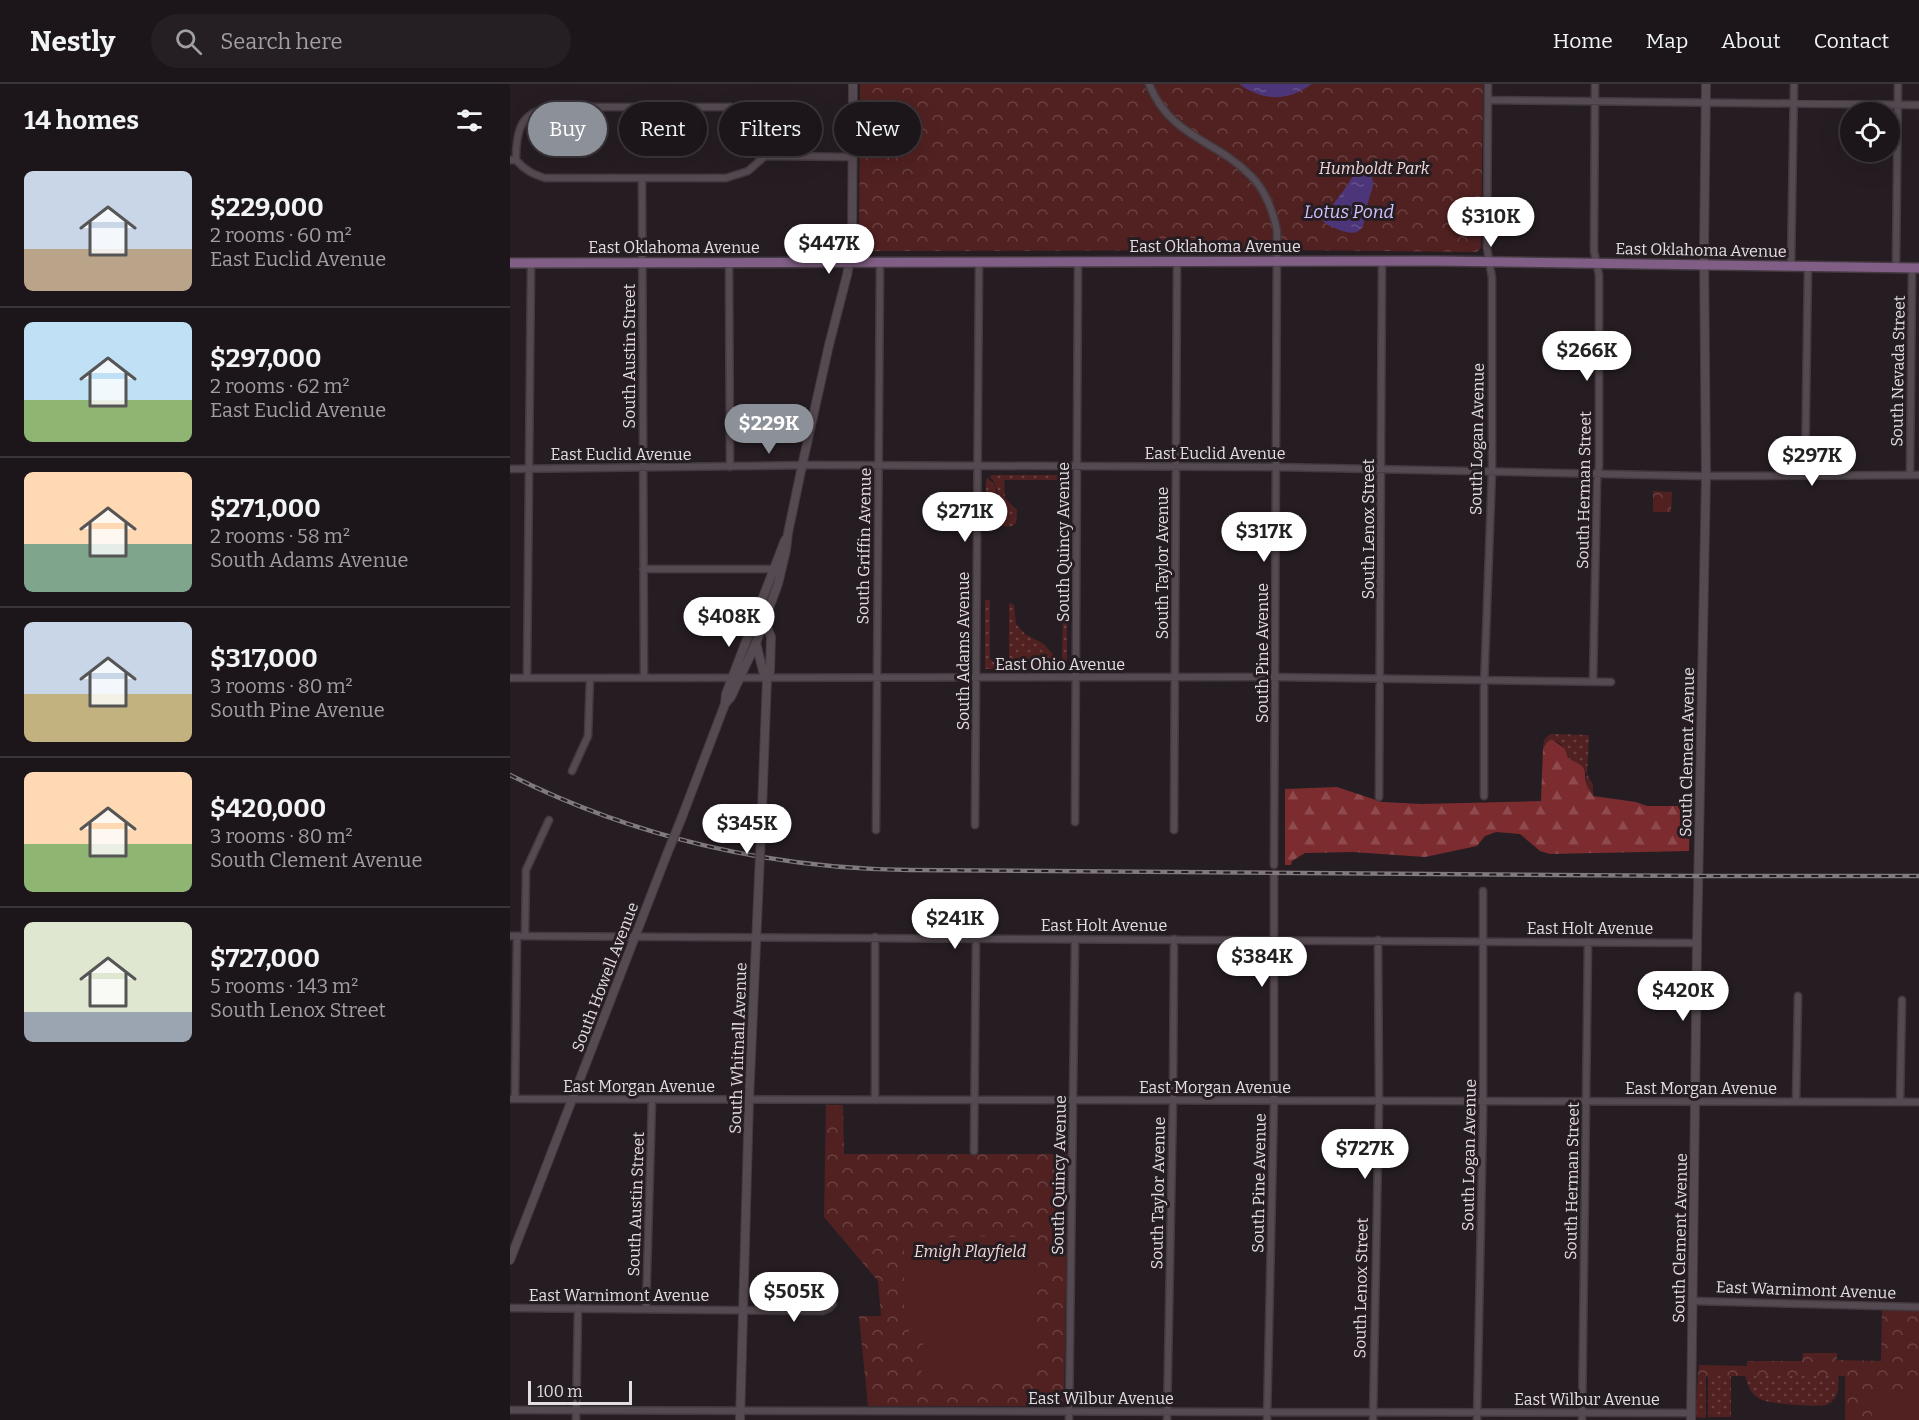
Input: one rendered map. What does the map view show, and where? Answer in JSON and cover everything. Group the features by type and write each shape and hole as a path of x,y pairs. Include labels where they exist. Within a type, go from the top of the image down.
{"main road":[{"name":"East Oklahoma Avenue","path":"510,263 1382,261 1916,268"}],"street":[{"name":"South Howell Avenue","path":"736,678 756,643 764,621 788,533 850,261 853,84"},
{"name":"South Pine Avenue","path":"1149,84 1155,99 1173,122 1229,158 1252,177 1273,213 1277,231 1275,865"},
{"name":"South Logan Avenue","path":"1484,796 1484,680 1492,471 1492,278 1487,248 1488,84"},
{"name":"South Herman Street","path":"1593,681 1598,474 1599,288 1594,251 1595,84"},
{"name":"South Clement Avenue","path":"1691,1416 1706,476 1704,265 1706,84"},
{"path":"1791,266 1794,84"},
{"path":"1898,84 1898,102"},
{"path":"1488,100 1840,104"},
{"path":"1900,105 1919,105"},
{"path":"719,106 555,107 537,111 522,122 513,160 534,175 545,178 642,179 726,178 748,171 765,156 852,157"},
{"path":"1896,267 1897,162"},
{"name":"South Austin Street","path":"642,179 644,678"},
{"name":"South Griffin Avenue","path":"876,830 880,261"},
{"name":"South Adams Avenue","path":"975,825 979,261"},
{"name":"South Quincy Avenue","path":"1075,822 1077,261"},
{"name":"South Taylor Avenue","path":"1174,830 1177,261"},
{"name":"South Lenox Street","path":"1379,797 1382,261"},
{"path":"729,262 733,467"},
{"path":"527,678 531,263"},
{"path":"1805,475 1808,266"},
{"name":"South Nevada Street","path":"1910,475 1916,268"},
{"name":"East Euclid Avenue","path":"510,468 878,465 1276,466 1706,476 1919,475"},
{"path":"643,569 778,569"},
{"name":"South Howell Avenue","path":"510,1260 725,704 732,697 751,627 778,569"},
{"name":"South Whitnall Avenue","path":"740,1416 749,1100 767,678 770,671 771,637 764,621"},
{"name":"South Whitnall Avenue","path":"751,627 767,678"},
{"name":"East Ohio Avenue","path":"510,678 1275,678 1611,681"},
{"path":"572,771 588,736 590,678"},
{"path":"525,936 526,870 549,820"},
{"name":"South Pine Avenue","path":"1267,1416 1274,1101 1275,875"},
{"name":"South Logan Avenue","path":"1477,1416 1483,1101 1483,891"},
{"path":"512,1099 513,936"},
{"name":"East Holt Avenue","path":"513,936 1697,943"},
{"path":"875,937 875,1100"},
{"path":"974,1151 976,938"},
{"name":"South Quincy Avenue","path":"1069,1420 1075,939"},
{"name":"South Taylor Avenue","path":"1167,1420 1173,1100 1173,939"},
{"name":"South Lenox Street","path":"1373,1416 1378,940"},
{"name":"South Herman Street","path":"1582,1416 1588,942"},
{"path":"1796,1102 1798,996"},
{"path":"1900,1102 1902,1000"},
{"name":"East Morgan Avenue","path":"512,1099 1919,1102"},
{"name":"South Austin Street","path":"646,1309 652,1100"},
{"name":"East Warnimont Avenue","path":"1692,1300 1919,1307"},
{"name":"East Warnimont Avenue","path":"510,1308 822,1311 833,1304"},
{"path":"576,1420 578,1308"},
{"name":"East Wilbur Avenue","path":"510,1410 740,1416 1167,1412 1267,1416 1691,1416"}],"green space":[{"name":"Humboldt Park","path":"860,84 1483,84 1481,248 1477,252 863,251 860,250 859,245 860,156 921,156 921,102 860,102"},
{"path":"991,475 1063,475 1064,477 1060,482 1058,480 1004,480 1005,498 1017,510 1016,523 1007,527 1003,526 998,515 997,490"},
{"path":"988,478 996,487 997,528 986,528 986,479"},
{"path":"1653,491 1672,492 1671,512 1653,512"},
{"path":"1067,583 1067,665 1061,661 1063,592 1056,592 1056,584"},
{"path":"985,600 990,600 990,659 996,664 996,669 985,669"},
{"path":"1009,603 1014,605 1016,624 1025,634 1044,644 1062,665 1062,669 1003,669 1003,664 1009,664"},
{"path":"1550,734 1589,735 1587,774 1572,762 1558,742 1547,742 1543,749 1544,740"},
{"path":"1553,740 1565,749 1568,758 1583,768 1587,785 1593,796 1636,802 1647,806 1678,806 1690,813 1689,851 1550,854 1540,851 1520,834 1496,832 1485,836 1477,846 1425,857 1352,852 1305,853 1292,861 1291,865 1285,865 1285,789 1337,787 1382,802 1422,804 1541,801 1543,749 1547,742"},
{"path":"1587,774 1593,785 1593,796 1586,785"},
{"name":"Emigh Playfield","path":"826,1105 843,1105 844,1154 1068,1154 1064,1402 1062,1406 868,1406 859,1316 881,1316 878,1281 824,1217"},
{"path":"908,1234 955,1238 955,1236 1037,1238 1040,1242 1035,1323 1033,1323 1035,1370 1028,1377 921,1376 923,1342 909,1341 909,1309 904,1309 904,1237"},
{"path":"1882,1310 1919,1311 1919,1420 1845,1420 1845,1376 1698,1376 1699,1365 1747,1366 1747,1361 1802,1361 1803,1353 1837,1353 1837,1360 1881,1361"},
{"path":"1698,1376 1706,1376 1706,1418 1695,1417"},
{"path":"1708,1376 1731,1376 1731,1417 1708,1417"},
{"path":"1745,1376 1838,1376 1839,1384 1836,1397 1826,1405 1782,1404 1765,1401 1754,1395"},
{"path":"1919,1389 1919,1420 1872,1420 1871,1390"}],"water":[{"path":"1239,84 1312,84 1293,94 1275,97 1257,94"},
{"name":"Lotus Pond","path":"1357,170 1371,176 1373,185 1363,226 1355,232 1347,232 1329,226 1322,219"}],"railway":[{"path":"510,775 557,797 654,832 755,856 858,868 1919,876"}]}
